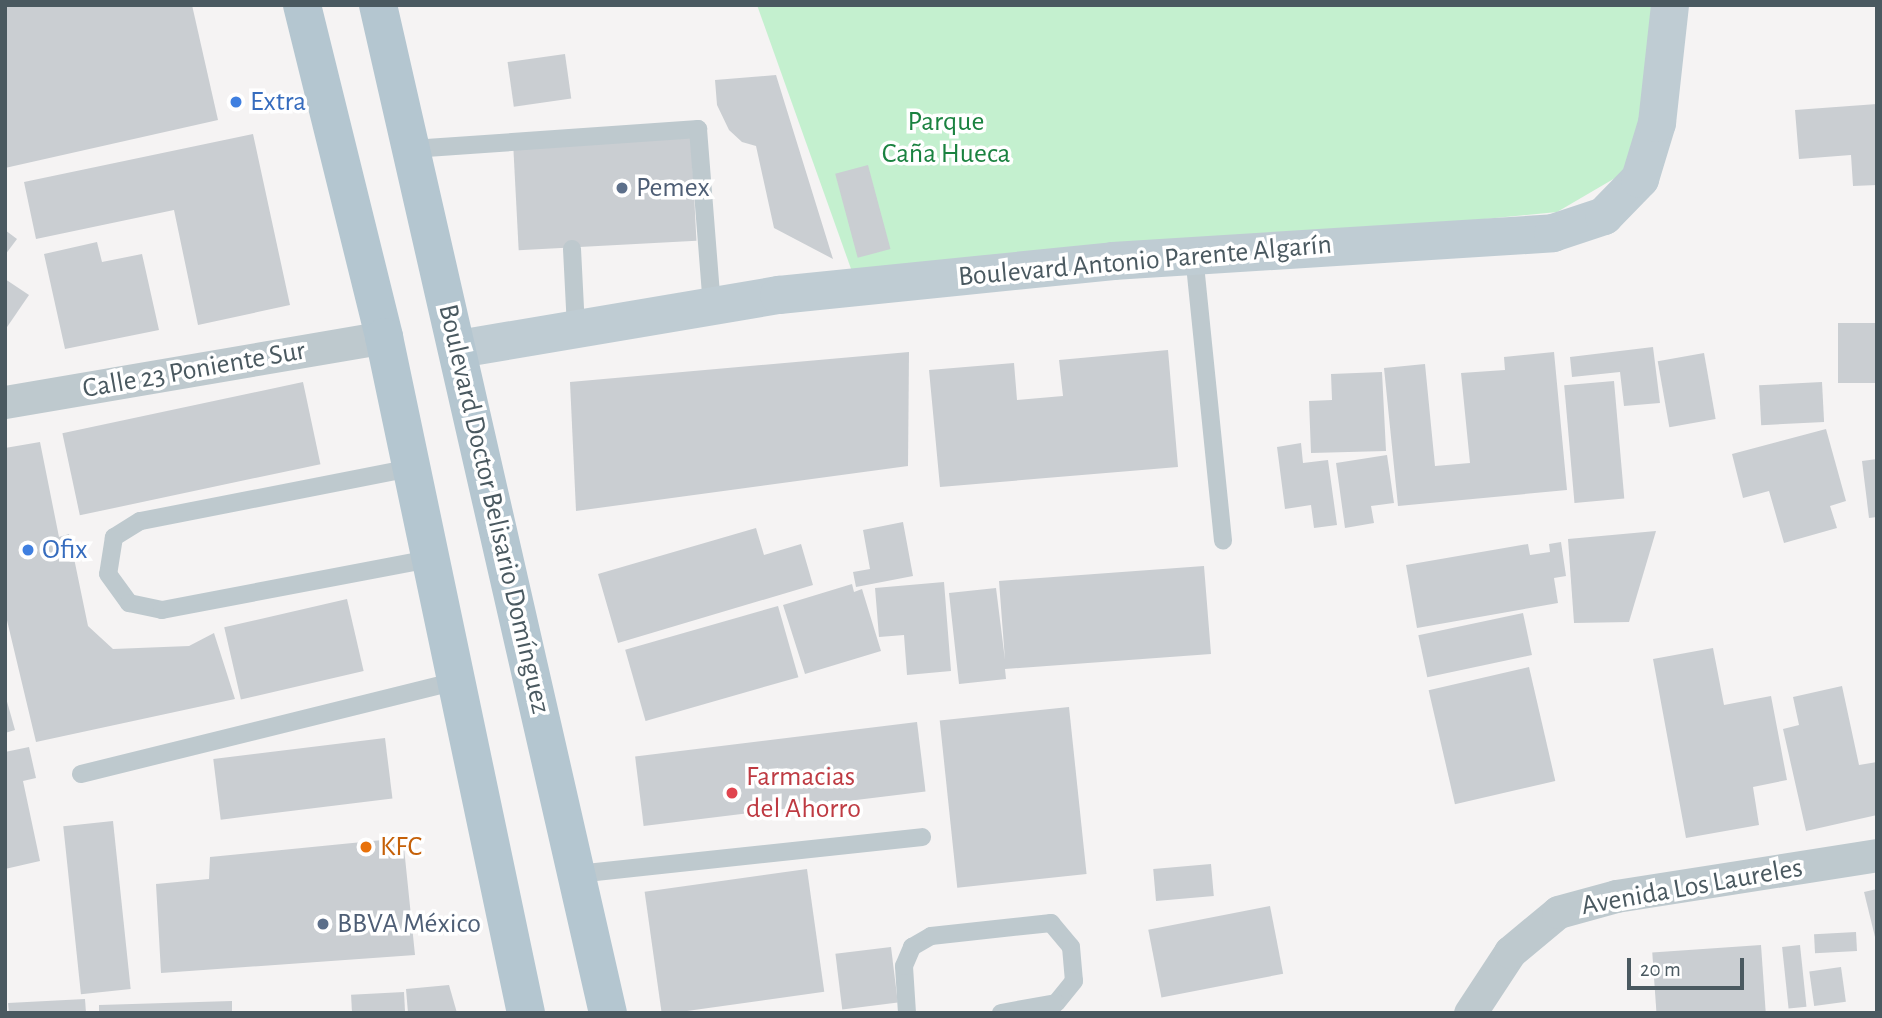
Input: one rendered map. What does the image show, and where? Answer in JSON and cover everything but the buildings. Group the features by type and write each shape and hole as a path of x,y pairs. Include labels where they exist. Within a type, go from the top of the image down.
{"main road":[{"path":"302,5 384,337 526,1013"},
{"name":"Boulevard Doctor Belisario Domínguez","path":"378,5 459,349 608,1013"},
{"name":"Boulevard Antonio Parente Algarín","path":"459,349 792,294 1194,255 1553,233 1604,216 1640,179 1657,123 1670,5"}],"street":[{"name":"Calle 23 Poniente Sur","path":"5,402 384,337"},
{"name":"Avenida Los Laureles","path":"1470,1013 1510,952 1558,912 1615,896 1877,855"}],"lane":[{"path":"412,149 567,141 698,129 712,306"},
{"path":"572,250 576,328"},
{"path":"1194,255 1223,541"},
{"path":"411,468 140,521 114,537 108,575 129,603 162,610 430,559"},
{"path":"81,774 456,681"},
{"path":"577,874 922,837"},
{"path":"907,1013 904,966 912,947 931,936 1051,923 1071,947 1074,981 1056,1003 1001,1013"}],"green space":[{"name":"Parque Caña Hueca","path":"757,5 1657,5 1634,167 1557,212 855,280"}],"place":[{"name":"Extra","path":"236,102"},
{"name":"Pemex","path":"622,188"},
{"name":"Ofix","path":"28,550"},
{"name":"Farmacias del Ahorro","path":"732,793"},
{"name":"KFC","path":"366,847"},
{"name":"BBVA México","path":"323,924"}]}
